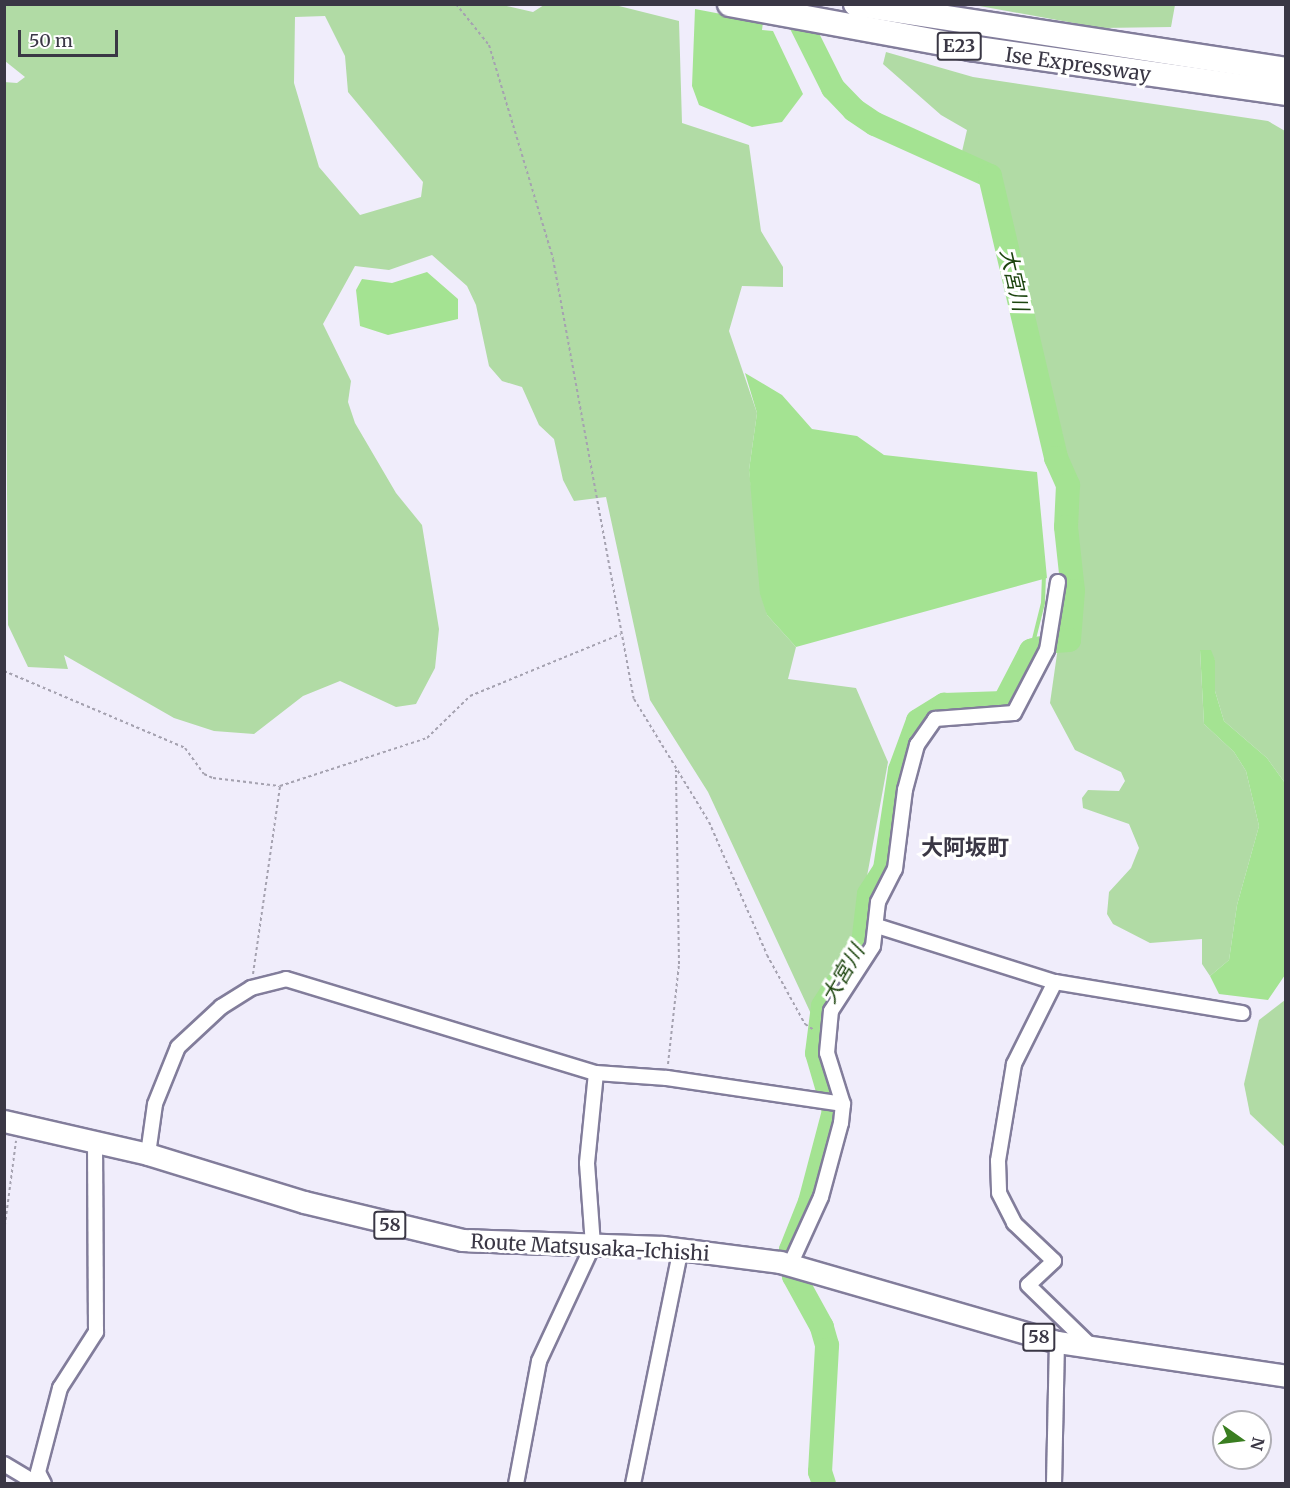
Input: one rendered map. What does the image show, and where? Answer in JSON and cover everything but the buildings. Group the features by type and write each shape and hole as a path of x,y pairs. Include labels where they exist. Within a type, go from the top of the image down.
{"highway":[{"name":"Ise Expressway","path":"730,4 840,25 1079,53 1286,70"},
{"name":"Ise Expressway","path":"856,4 1079,53 1286,93"}],"main road":[{"name":"Route Matsusaka-Ichishi","path":"11,1122 148,1154 411,1230 462,1240 681,1249 793,1263 1057,1342 1286,1376"}],"street":[{"path":"793,1263 821,1197 838,1104 822,1035 836,997 870,953 877,926 880,895 895,869 904,799 917,745 935,719 1014,713 1047,650 1058,582"},
{"path":"877,926 1055,982 1242,1013"},
{"path":"148,1154 155,1104 178,1047 221,1007 251,988 286,979 596,1073 667,1078 838,1104"},
{"path":"1055,982 1014,1064 998,1161 999,1193 1014,1223 1054,1260 1028,1285 1094,1348"},
{"path":"516,1484 539,1361 593,1245 587,1163 596,1073"},
{"path":"44,1484 38,1472 60,1388 96,1332 95,1140"},
{"path":"633,1484 681,1249"},
{"path":"1054,1484 1057,1342"},
{"path":"4,1464 37,1484"}],"path":[{"path":"456,4 489,45 553,259 634,699 709,822 767,956 805,1024 822,1035"},
{"path":"4,671 185,748 204,774 213,778 280,786 428,738 470,696 621,634"},
{"path":"667,1078 679,964 675,767"},
{"path":"251,988 280,786"},
{"path":"4,1232 11,1122"}],"shaded area":[{"path":"498,4 533,12 544,5 611,4 679,21 682,123 749,145 761,231 783,267 783,287 742,286 729,331 757,413 749,470 767,615 796,647 788,679 856,688 888,762 854,947 812,1016 708,792 650,700 606,497 574,501 563,480 554,439 539,425 522,387 502,381 489,366 476,305 467,286 432,255 389,270 355,266 323,324 351,381 348,402 355,423 396,493 422,525 439,629 435,668 416,704 396,707 340,681 303,696 254,734 214,731 174,718 64,655 68,669 28,667 8,625 4,82 17,83 25,77 5,61 4,5","holes":["325,16 345,56 348,92 423,182 421,197 360,215 319,167 294,83 295,17"]},
{"path":"974,5 1175,5 1171,27 1101,28"},
{"path":"695,9 763,22 762,30 773,31 803,94 782,122 752,127 699,105 692,86"},
{"path":"886,52 973,77 1268,121 1285,131 1285,783 1267,758 1224,721 1215,691 1215,660 1200,650 1204,724 1234,752 1246,771 1259,826 1237,905 1229,960 1210,976 1202,964 1202,939 1150,943 1113,924 1107,914 1109,892 1131,868 1139,848 1129,824 1083,808 1082,798 1088,790 1119,791 1125,781 1121,772 1075,750 1050,703 1073,542 1072,488 1062,433 1007,265 984,177 960,160 967,130 941,115 883,64"},
{"path":"427,272 458,299 458,319 388,335 360,326 356,290 362,279 392,283"},
{"path":"745,373 782,395 812,429 857,436 884,455 1037,472 1047,578 796,647 767,615 760,594 749,470 757,413"},
{"path":"1200,650 1211,650 1215,660 1215,691 1224,721 1267,758 1285,783 1285,975 1268,1000 1219,994 1210,976 1229,960 1237,905 1259,826 1246,771 1234,752 1204,724"},
{"path":"1285,1000 1285,1147 1250,1114 1244,1084 1259,1020"}],"waterway":[{"name":"大宮川","path":"791,4 833,88 854,110 875,124 990,176 1056,458 1068,485 1066,527 1073,591 1069,640 1055,641"},
{"path":"1031,651 1043,603 1044,577"},
{"name":"大宮川","path":"824,1484 820,1472 827,1345 822,1327 794,1276 791,1250 810,1202 834,1111 817,1053 823,1006 863,944 869,894 885,869 900,770 918,721 944,705 1004,703 1031,651 1040,648"}],"district":[{"name":"大阿坂町","path":"965,848"}]}
